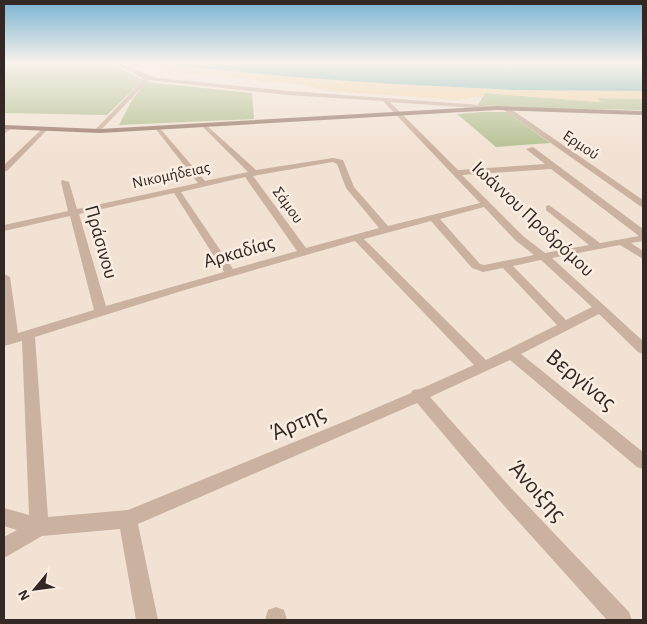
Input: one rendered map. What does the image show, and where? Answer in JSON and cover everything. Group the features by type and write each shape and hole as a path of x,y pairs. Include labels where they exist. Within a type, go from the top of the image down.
{"main road":[{"path":"6,129 97,131 506,108 643,113"}],"street":[{"path":"97,131 134,92"},
{"path":"280,92 506,108"},
{"name":"Ιωάννου Προδρόμου","path":"385,100 519,238 560,270 643,349"},
{"name":"Ερμού","path":"506,108 643,204"},
{"name":"Σάμου","path":"205,126 250,173 304,253"},
{"path":"158,128 203,184"},
{"path":"4,169 45,129"},
{"path":"530,149 643,234"},
{"name":"Νικομήδειας","path":"4,231 73,212 250,173 330,160 338,161 350,188 386,230"},
{"path":"455,173 552,166"},
{"name":"Πράσινου","path":"65,182 101,312"},
{"path":"176,190 231,274"},
{"name":"Αρκαδίας","path":"8,340 304,253 486,204"},
{"path":"549,208 597,246"},
{"path":"433,217 478,267 483,268 643,238"},
{"path":"357,238 484,366"},
{"path":"624,243 643,256"},
{"path":"505,264 565,326"},
{"path":"4,277 8,340"},
{"name":"Άρτης","path":"4,548 39,527 128,519 330,436 418,394 484,366 600,308"},
{"path":"4,518 39,527 28,334"},
{"name":"Βεργίνας","path":"511,353 643,462"},
{"name":"Άνοιξης","path":"418,394 505,494 621,620"},
{"path":"128,519 147,620"}],"green space":[{"path":"4,92 131,92 107,115 4,113"},
{"path":"138,92 252,93 254,119 119,125"},
{"path":"485,93 600,102 597,98 643,99 643,110 478,105"},
{"path":"507,112 550,143 496,147 457,114"}],"sand":[{"path":"345,92 643,92 643,99 598,98 601,102 486,93 483,96 457,100"}]}
